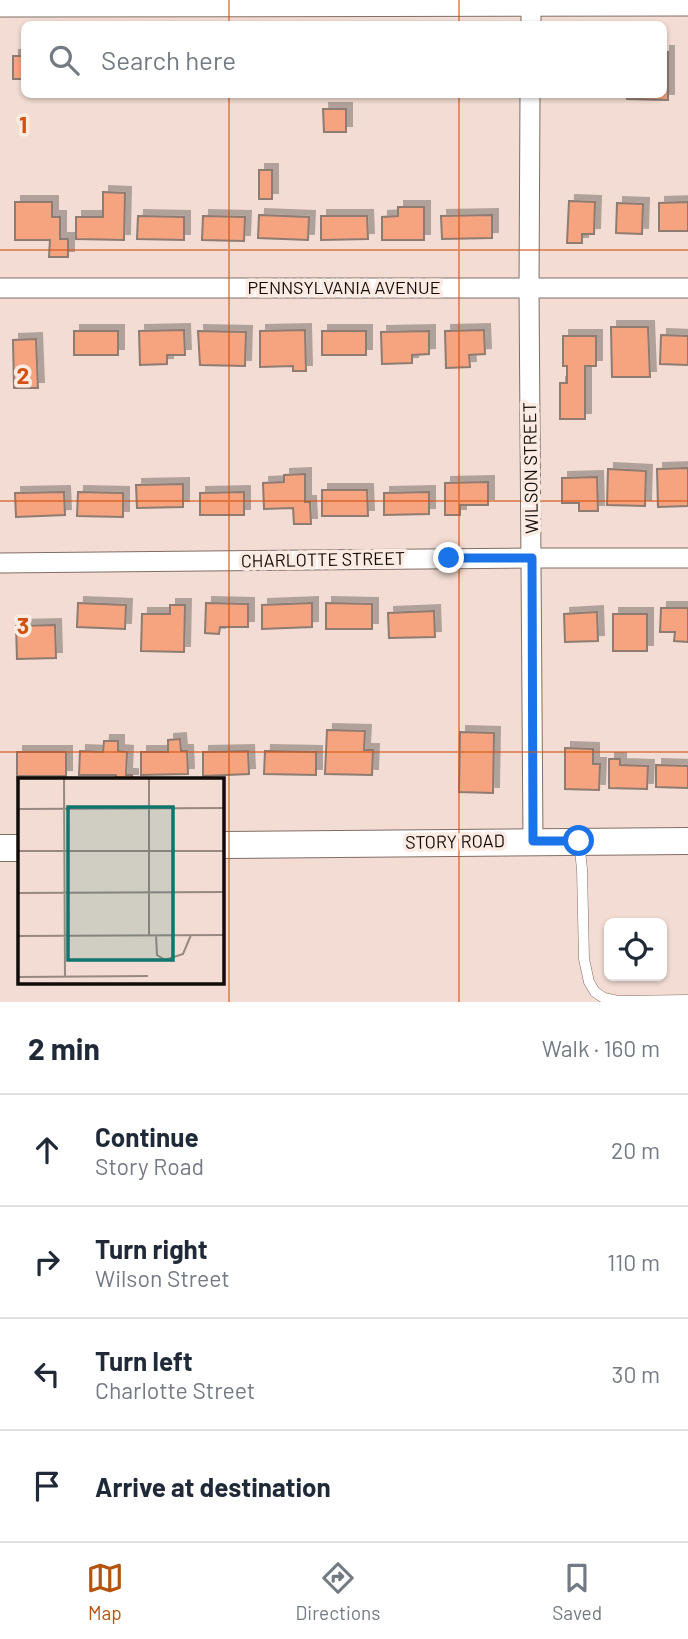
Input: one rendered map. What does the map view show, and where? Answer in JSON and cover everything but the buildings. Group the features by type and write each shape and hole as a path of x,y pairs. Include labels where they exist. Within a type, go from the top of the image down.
{"street":[{"path":"0,7 531,10 688,6"},
{"name":"WILSON STREET","path":"530,98 528,288 533,841"},
{"name":"PENNSYLVANIA AVENUE","path":"0,288 688,288"},
{"name":"CHARLOTTE STREET","path":"0,563 688,558"},
{"name":"STORY ROAD","path":"224,845 688,841"},
{"path":"0,848 18,848"}],"lane":[{"path":"579,841 584,959 589,982 604,998 618,1001 688,1000"}],"route":[{"path":"449,558 532,558 533,841 579,841"}]}
